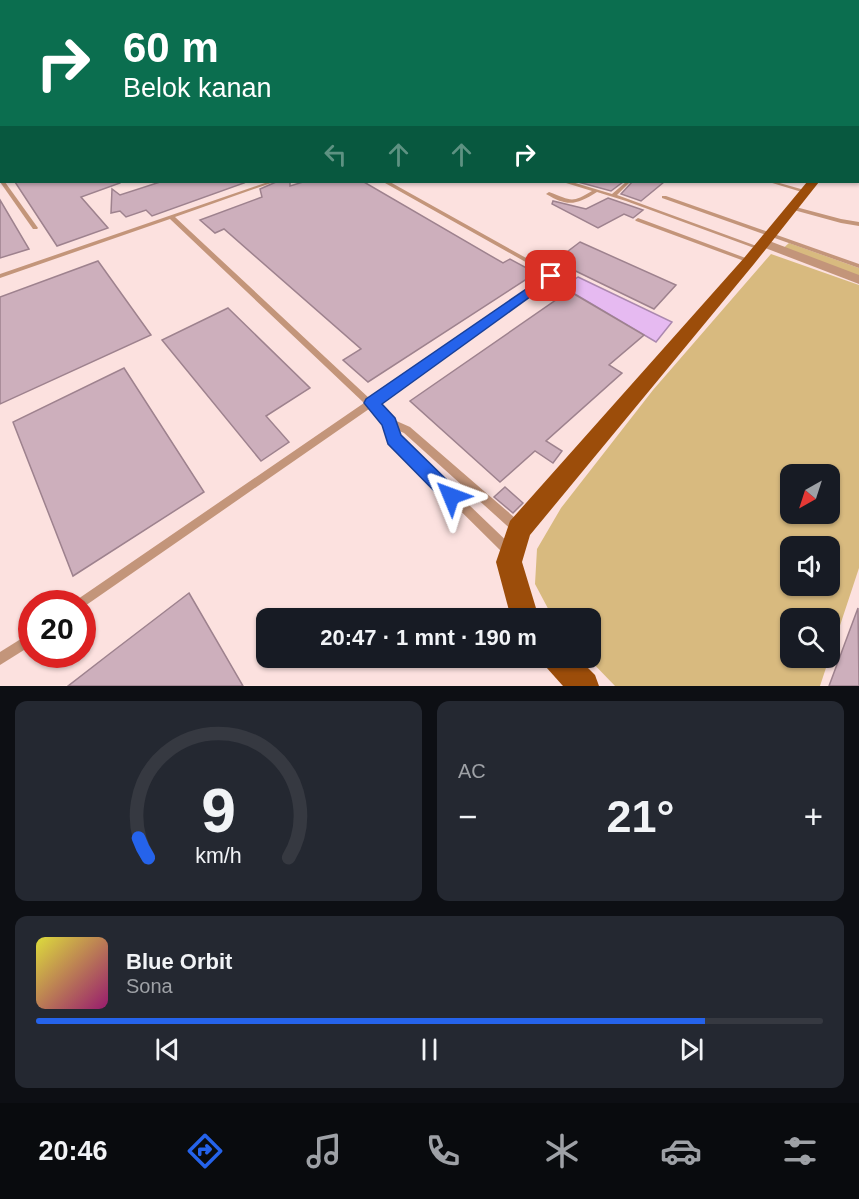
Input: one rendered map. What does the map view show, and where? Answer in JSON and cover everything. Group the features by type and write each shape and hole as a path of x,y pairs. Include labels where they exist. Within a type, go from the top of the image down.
{"main road":[{"path":"522,608 509,562 519,529 760,247 809,186"},
{"path":"567,668 584,686"}],"street":[{"path":"760,247 859,280"}],"lane":[{"path":"5,183 35,228"},
{"path":"0,276 130,229 268,183"},
{"path":"96,593 551,276 550,273 389,183"},
{"path":"571,183 760,247"},
{"path":"613,196 627,183"},
{"path":"781,183 809,186"},
{"path":"549,194 578,203 595,191"},
{"path":"664,197 760,247"},
{"path":"792,208 859,224"},
{"path":"171,217 372,403 389,422 407,430 519,529"},
{"path":"638,220 859,266"},
{"path":"389,422 394,439 512,554"},
{"path":"0,659 18,647"}],"shaded area":[{"path":"789,243 859,268 859,281 779,252"},
{"path":"771,254 859,285 859,568 840,626 840,608 780,608 780,668 826,668 820,686 615,686 598,668 601,668 601,608 548,608 535,584 537,549 561,508 653,390"},
{"path":"578,277 672,322 656,342 563,287"}],"building":[{"path":"16,183 120,183 81,197 108,228 57,246"},
{"path":"157,183 244,183 152,216 146,210 126,217 120,211 111,213 112,189 120,195"},
{"path":"274,183 290,183 290,186 300,183 366,183 503,263 510,259 536,273 368,382 343,360 361,349 224,229 215,233 200,220 262,197 260,189"},
{"path":"582,183 622,183 611,191"},
{"path":"631,183 663,183 641,201 621,194"},
{"path":"608,198 643,210 633,218 624,214 598,228 552,204 553,201 586,209"},
{"path":"0,200 29,249 0,258"},
{"path":"580,242 676,285 654,309 555,261"},
{"path":"98,261 151,335 0,404 0,297"},
{"path":"569,291 644,335 609,365 622,373 546,441 562,451 553,463 535,451 500,482 410,401"},
{"path":"228,308 310,388 266,416 289,442 261,461 162,340"},
{"path":"124,368 204,492 73,576 13,422"},
{"path":"505,487 523,503 513,513 494,497"},
{"path":"189,593 243,686 68,686 91,668 96,668 96,664"},
{"path":"858,608 859,686 829,686 836,668 840,668 840,656"}],"route":[{"path":"451,496 394,439 389,422 372,403 550,279 551,276"}]}
